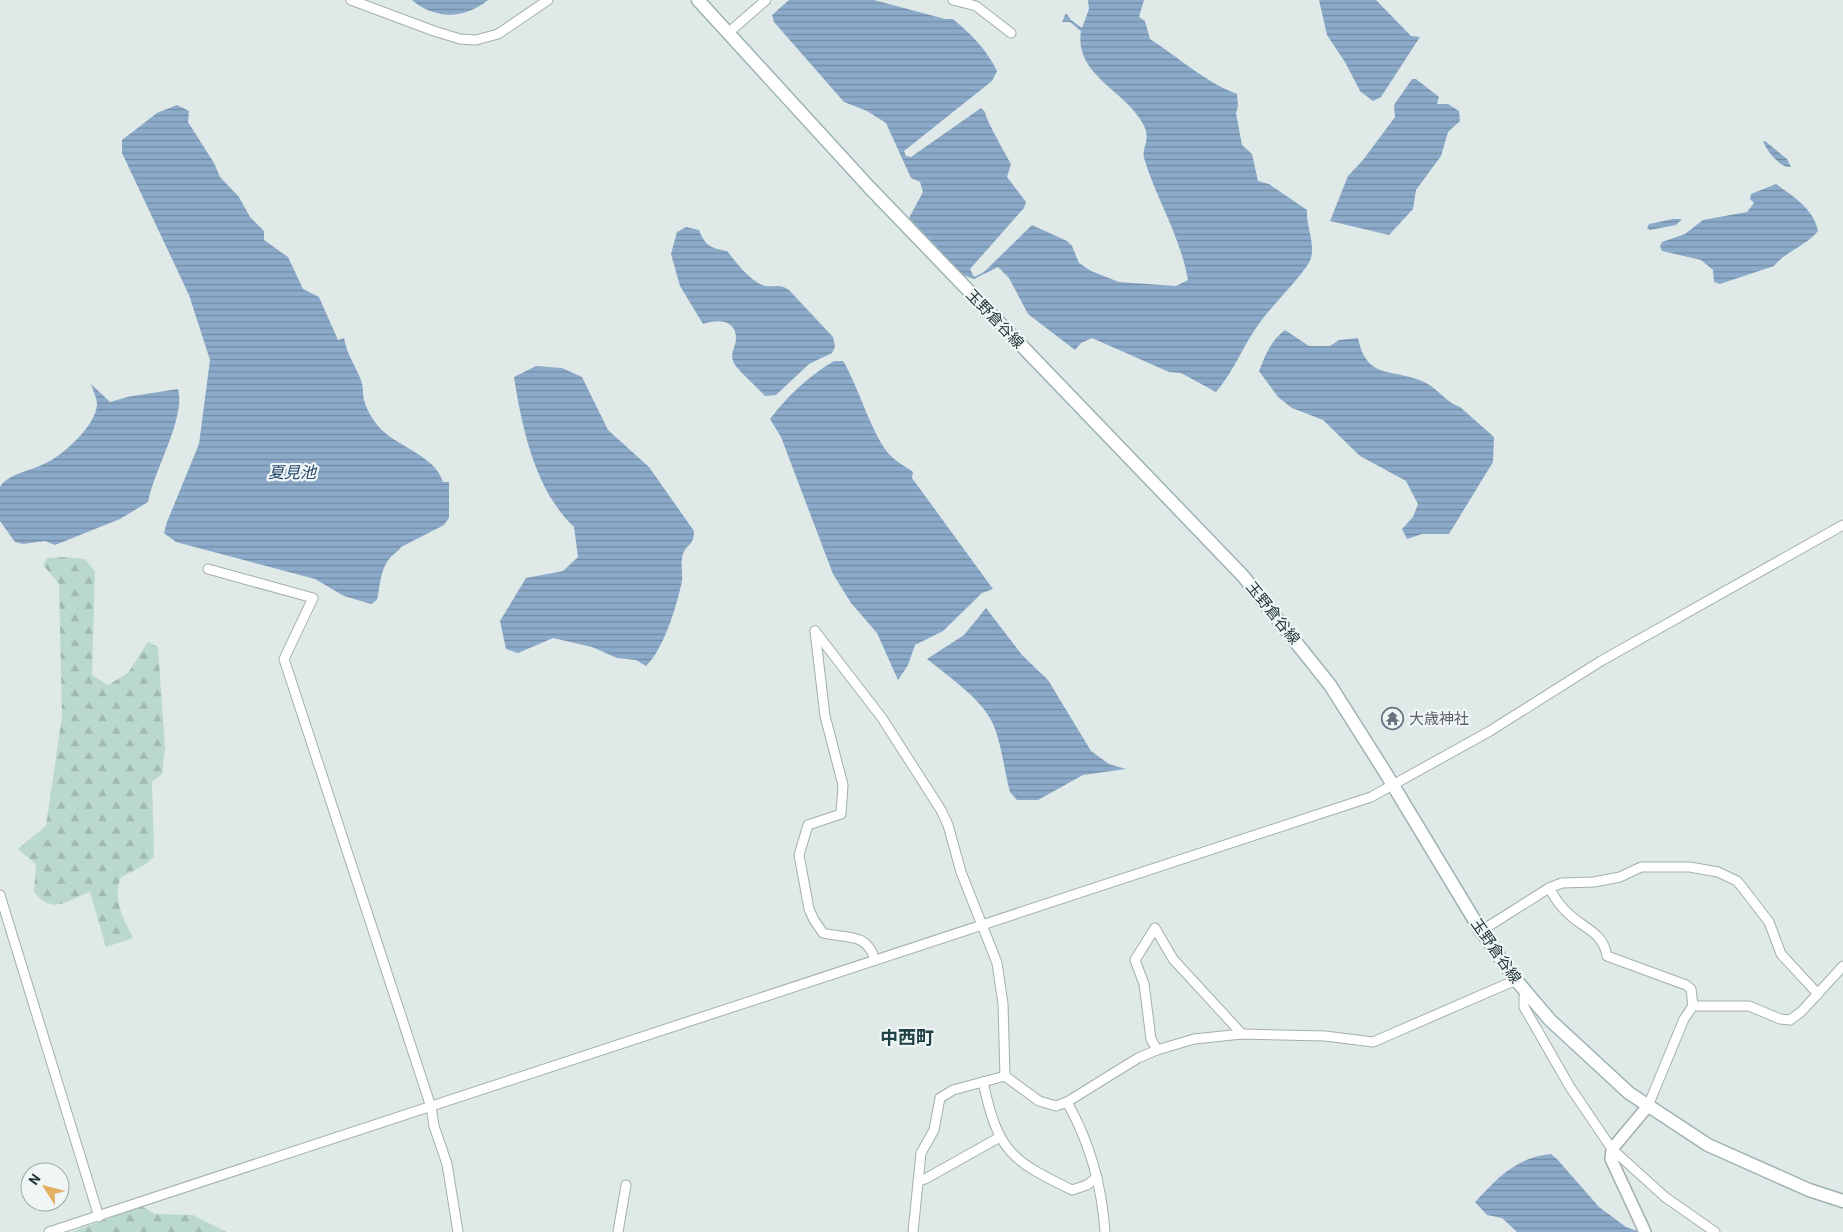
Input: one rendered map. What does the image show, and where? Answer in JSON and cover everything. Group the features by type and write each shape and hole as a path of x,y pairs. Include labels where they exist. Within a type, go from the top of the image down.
{"main road":[{"name":"玉野倉谷線","path":"698,0 882,201 1243,576 1330,685 1481,931 1526,993 1582,1052 1629,1093 1708,1145 1794,1184 1843,1201"}],"street":[{"path":"351,0 434,31 460,39 476,40 498,34 548,0"},
{"path":"728,34 766,0"},
{"path":"953,0 976,6 1010,33"},
{"path":"49,1232 1370,797 1490,731 1609,656 1843,525"},
{"path":"208,569 313,598 284,659 431,1107 434,1126 447,1164 458,1232"},
{"path":"875,960 872,949 862,940 823,933 809,909 799,855 808,825 841,814 843,786 825,716 815,631 882,718 941,810 948,825 961,872 997,963 1003,1004 1005,1076"},
{"path":"1481,931 1549,888 1562,883 1594,882 1620,877 1641,867 1690,867 1718,872 1737,881 1742,887 1769,922 1781,954 1818,994"},
{"path":"1549,888 1559,904 1570,915 1602,939 1606,956 1686,985 1690,989 1693,1006 1684,1019 1648,1106 1612,1149 1611,1160 1616,1173 1645,1232"},
{"path":"0,895 99,1217"},
{"path":"1157,1050 1151,1039 1144,984 1135,960 1155,928 1173,959 1242,1034"},
{"path":"1693,1006 1750,1006 1780,1019 1790,1020 1801,1012 1843,966"},
{"path":"1005,1076 1039,1101 1056,1106 1067,1102 1130,1063 1157,1050 1194,1039 1242,1034 1325,1036 1373,1042 1516,980"},
{"path":"1526,993 1524,1007 1570,1088 1612,1149 1665,1197 1715,1232"},
{"path":"914,1232 921,1153 934,1130 940,1098 953,1090 1005,1076"},
{"path":"983,1082 989,1110 1000,1137 1023,1165 1072,1190 1087,1185 1097,1177"},
{"path":"1067,1102 1084,1139 1097,1177 1105,1232"},
{"path":"918,1181 926,1179 1000,1137"},
{"path":"618,1232 626,1185"}],"green space":[{"path":"47,558 85,559 95,572 92,675 108,685 128,673 148,642 158,647 165,749 162,774 152,782 154,857 143,866 121,877 118,901 122,916 133,938 106,947 90,892 67,902 54,905 41,899 34,892 36,864 18,849 46,826 62,716 59,584 43,565"},
{"path":"141,1206 155,1214 193,1215 226,1232 72,1232"}],"water":[{"path":"412,0 488,0 470,11 450,15 430,11"},
{"path":"789,0 874,0 945,19 953,19 988,56 997,71 992,81 904,151 906,156 911,157 981,108 985,112 1011,164 1007,177 1026,202 1024,208 970,269 974,277 984,272 1032,225 1067,241 1072,246 1079,263 1091,271 1119,282 1176,286 1188,280 1180,248 1144,158 1147,137 1144,126 1132,108 1101,80 1092,69 1085,58 1081,46 1081,31 1070,22 1062,22 1066,13 1071,20 1082,28 1089,9 1088,0 1144,0 1139,17 1145,21 1150,39 1214,83 1237,94 1238,106 1236,113 1242,145 1252,154 1258,181 1269,184 1307,210 1312,246 1311,258 1308,264 1261,321 1249,338 1229,375 1216,392 1181,373 1169,372 1092,338 1081,343 1075,350 1028,314 1009,278 998,267 974,279 963,275 909,218 923,192 920,182 911,178 886,123 867,111 844,102 774,22 772,15"},
{"path":"1319,0 1376,0 1411,36 1420,37 1381,97 1373,101 1360,91 1345,62 1327,35"},
{"path":"1412,79 1416,79 1439,97 1437,104 1448,104 1459,111 1460,121 1448,132 1441,156 1416,190 1413,209 1389,235 1330,221 1348,176 1363,160 1395,117 1394,105"},
{"name":"夏見池","path":"177,105 189,111 188,122 214,163 220,177 239,197 250,217 264,231 264,240 288,257 303,289 319,297 338,340 344,338 349,355 361,380 366,406 376,424 395,440 424,458 439,473 443,482 449,482 449,518 444,525 401,547 391,556 382,572 377,600 371,604 344,596 315,579 176,542 164,533 199,444 210,360 189,295 122,153 122,140 157,113"},
{"path":"1765,141 1787,159 1791,167 1783,165 1771,155 1763,142"},
{"path":"1776,184 1802,204 1812,216 1818,231 1808,241 1784,256 1774,266 1720,284 1714,282 1713,270 1701,260 1662,251 1660,246 1662,242 1685,234 1703,220 1747,212 1754,203 1750,199 1751,194"},
{"path":"1682,219 1676,225 1650,230 1647,228 1649,224"},
{"path":"686,227 699,230 706,243 717,249 727,251 743,270 757,282 766,286 782,286 789,290 833,337 835,347 832,353 809,364 776,395 765,396 737,368 733,361 732,354 736,338 733,327 719,321 703,324 680,286 671,254 677,232"},
{"path":"1285,330 1309,346 1330,346 1339,340 1358,338 1362,352 1375,367 1426,383 1460,407 1494,437 1493,462 1449,534 1422,534 1407,539 1402,529 1413,517 1418,504 1406,481 1360,456 1323,420 1292,408 1278,397 1259,371 1272,343"},
{"path":"834,361 843,361 849,371 884,448 893,458 913,472 912,478 993,589 982,593 943,631 915,645 908,665 898,680 877,633 851,603 833,574 781,437 770,419 799,387"},
{"path":"536,366 562,368 582,377 608,430 649,467 694,531 692,542 682,557 682,581 669,626 659,649 646,666 636,660 617,658 592,647 553,638 518,653 506,649 500,621 526,578 563,571 578,557 574,527 549,495 540,477 532,457 521,417 514,377"},
{"path":"91,384 110,402 127,397 178,389 178,414 148,502 120,519 55,545 45,541 23,544 15,542 0,521 0,487 13,476 51,460 78,439 92,420 96,411 97,403"},
{"path":"986,608 1022,655 1048,680 1091,751 1109,764 1126,769 1083,775 1038,800 1017,800 1010,792 999,740 988,715 973,697 927,659 964,635"},
{"path":"1551,1154 1599,1207 1626,1227 1640,1232 1517,1232 1502,1218 1487,1215 1475,1202 1508,1170 1528,1159"}],"place":[{"name":"大歳神社","path":"1393,719"}],"district":[{"name":"中西町","path":"907,1038"}]}
